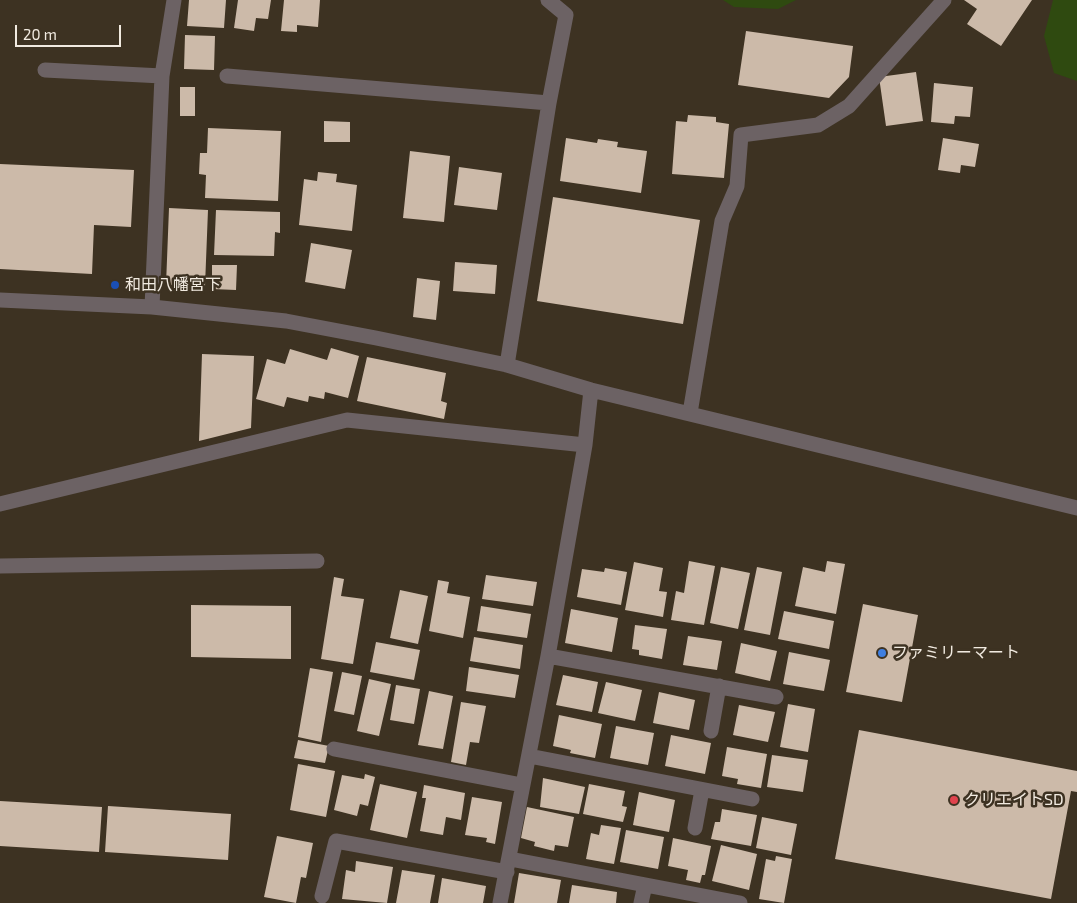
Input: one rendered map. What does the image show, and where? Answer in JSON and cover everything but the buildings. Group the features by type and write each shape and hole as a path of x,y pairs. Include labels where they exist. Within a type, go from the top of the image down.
{"street":[{"path":"152,307 162,76 174,0"},
{"path":"508,365 549,104 566,15 548,0"},
{"path":"690,413 722,221 737,186 741,135 818,125 849,106 944,0"},
{"path":"45,70 162,76"},
{"path":"227,76 549,104"},
{"path":"0,300 152,307 286,321 508,365 591,390 1077,508"},
{"path":"500,903 548,656 585,445 591,390"},
{"path":"0,504 347,420 585,445"},
{"path":"0,566 317,561"},
{"path":"548,656 776,696"},
{"path":"711,731 720,686"},
{"path":"334,749 522,785"},
{"path":"529,756 752,799"},
{"path":"695,828 702,790"},
{"path":"322,896 336,840 645,885 740,903"},
{"path":"641,903 645,885"}],"green space":[{"path":"723,0 796,0 778,9 734,7"},
{"path":"1053,0 1077,0 1077,81 1054,73 1044,36"}],"place":[{"name":"和田八幡宮下","path":"115,285"},
{"name":"ファミリーマート","path":"882,653"},
{"name":"クリエイトSD","path":"954,800"}]}
